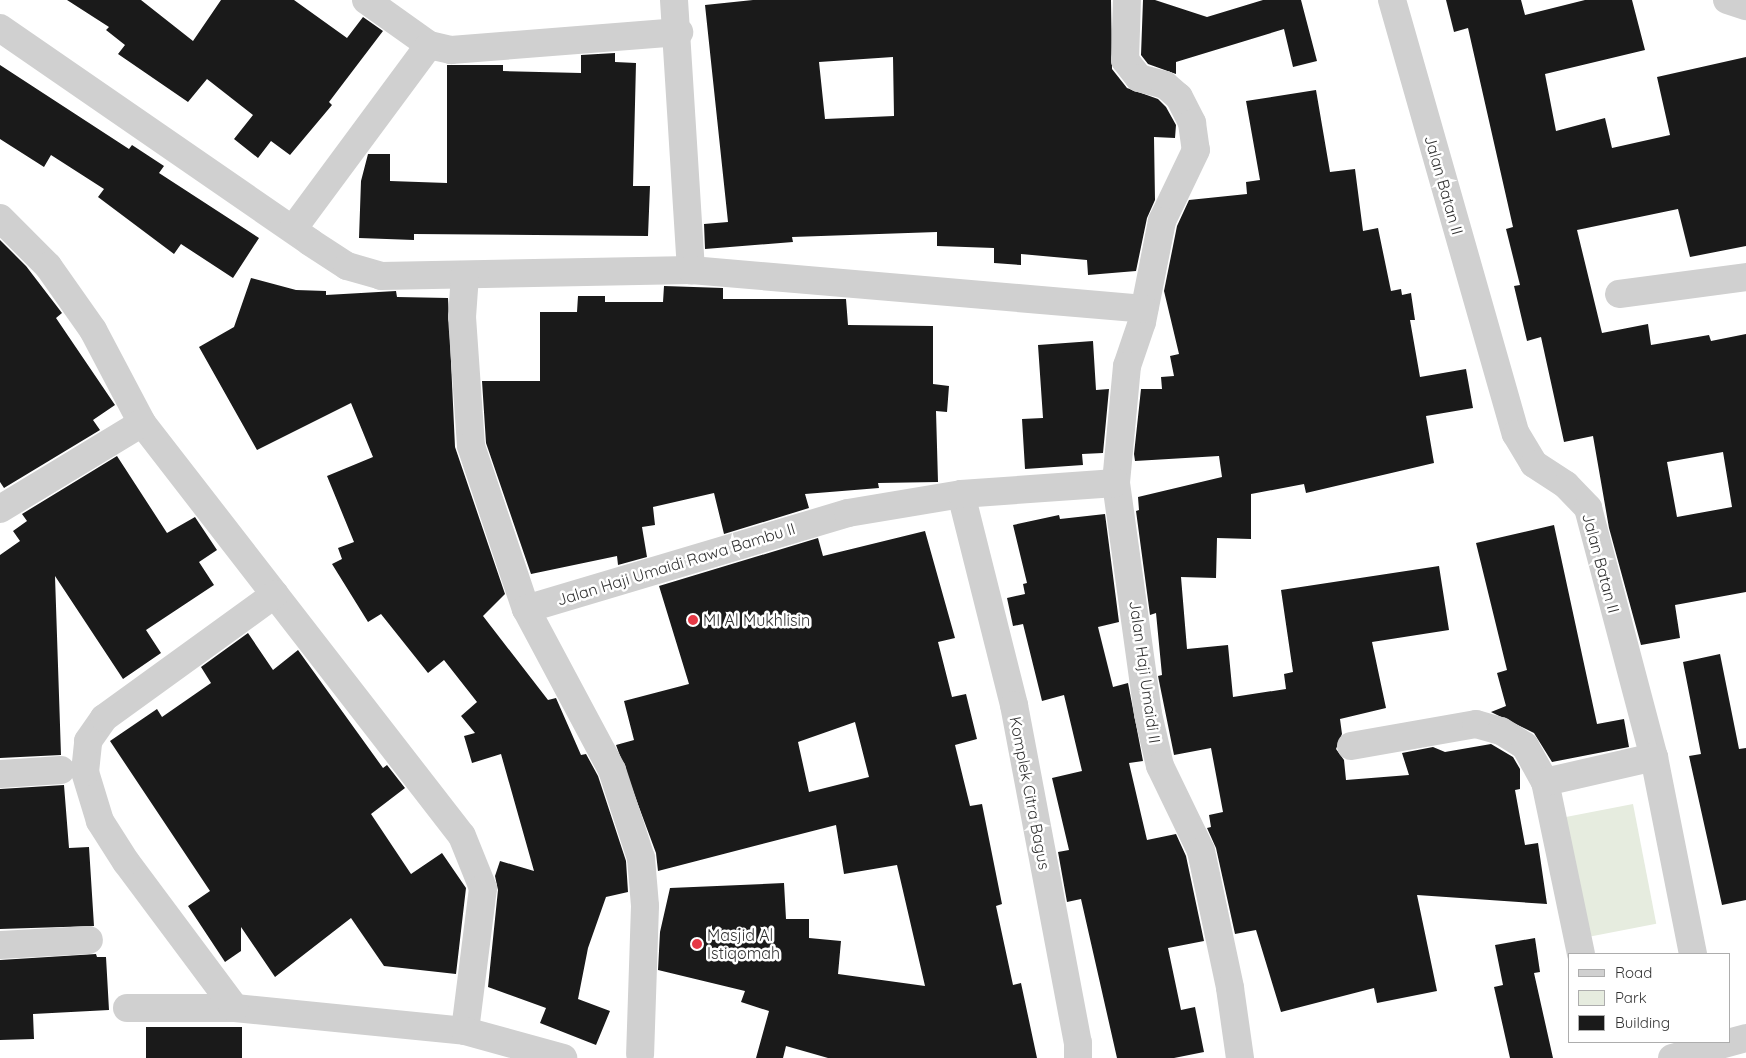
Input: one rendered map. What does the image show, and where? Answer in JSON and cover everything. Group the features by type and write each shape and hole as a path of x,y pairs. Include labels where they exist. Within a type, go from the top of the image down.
{"street":[{"path":"366,0 429,45 479,51 679,32"},
{"path":"674,0 679,32 691,270"},
{"path":"1116,483 1122,388 1144,308 1162,221 1174,192 1192,164 1195,135 1176,93 1165,85 1139,78 1130,72 1123,42 1127,0"},
{"name":"Jalan Batan II","path":"1392,0 1516,434 1534,464 1566,485 1588,508 1654,757 1693,953"},
{"path":"1728,0 1746,6"},
{"path":"0,28 347,266 381,276 691,270 1144,308"},
{"path":"293,230 429,45"},
{"path":"0,218 48,266 93,330 142,424 462,836 476,862 483,888 465,1031"},
{"path":"465,275 462,317 471,446 526,608 612,770 641,858 645,906 642,938 638,1057"},
{"path":"1619,294 1746,277"},
{"path":"0,509 142,424"},
{"name":"Jalan Haji Umaidi Rawa Bambu II","path":"526,608 848,513 961,494 1116,483"},
{"name":"Jalan Haji Umaidi II","path":"1116,483 1148,714 1160,766 1201,851 1230,988 1240,1058"},
{"name":"Komplek Citra Bagus","path":"961,494 1014,706 1078,1043 1078,1058"},
{"path":"235,1008 126,862 100,821 85,772 88,741 104,718 275,594"},
{"path":"1351,746 1476,724 1501,731 1525,746 1545,782 1580,953"},
{"path":"1545,782 1654,757"},
{"path":"0,774 61,770"},
{"path":"0,945 89,940"},
{"path":"126,1008 235,1008 465,1031 562,1058"},
{"path":"1731,1041 1746,1038"},
{"path":"1672,1058 1712,1044"}],"green space":[{"path":"1633,804 1656,924 1587,937 1563,818"}],"building":[{"path":"67,0 141,0 193,41 221,0 294,0 347,38 363,17 383,31 329,102 332,105 290,155 271,141 258,158 234,139 253,115 207,79 188,102 118,54 125,45 106,30 109,27"},
{"path":"753,0 1111,0 1112,69 1127,88 1158,99 1166,107 1176,125 1175,138 1154,137 1155,200 1147,218 1136,271 1088,275 1087,260 1021,254 1021,265 994,263 994,248 937,246 937,232 792,237 793,242 705,249 704,224 728,222 705,5","holes":["893,57 894,116 825,119 819,62"]},
{"path":"1143,0 1155,0 1207,17 1263,0 1301,0 1317,61 1293,67 1284,29 1176,62 1176,74 1148,64 1141,55"},
{"path":"1446,0 1521,0 1525,15 1585,0 1632,0 1645,50 1545,74 1556,131 1605,118 1612,148 1670,135 1657,77 1746,57 1746,246 1690,257 1678,209 1577,230 1602,333 1648,324 1651,345 1709,335 1711,341 1746,334 1746,592 1675,605 1680,638 1641,645 1609,528 1593,436 1564,442 1541,337 1527,341 1514,286 1520,285 1506,229 1513,227 1468,28 1454,32","holes":["1723,452 1732,507 1677,517 1667,462"]},
{"path":"615,53 615,62 636,63 633,186 650,186 648,236 414,234 414,240 359,238 361,181 368,154 390,154 390,181 447,183 447,65 503,65 503,71 581,73 581,55"},
{"path":"0,65 129,149 132,145 164,166 159,173 259,238 233,278 181,244 174,254 98,197 104,189 51,155 44,167 0,139"},
{"path":"1316,90 1330,172 1355,169 1363,231 1378,228 1391,291 1401,289 1402,295 1411,293 1415,320 1410,320 1420,377 1466,369 1473,408 1426,416 1434,463 1306,493 1304,484 1251,494 1251,539 1217,538 1216,578 1181,577 1187,649 1228,645 1233,697 1286,689 1284,674 1293,672 1281,590 1439,566 1449,630 1372,642 1386,708 1340,719 1342,734 1336,749 1344,760 1346,780 1409,775 1402,753 1433,747 1445,752 1491,744 1513,757 1520,769 1520,789 1515,790 1525,845 1538,843 1547,904 1417,895 1437,991 1377,1003 1374,988 1281,1012 1256,930 1235,934 1216,848 1207,828 1211,827 1209,815 1223,812 1211,748 1174,755 1158,676 1162,675 1156,613 1150,615 1136,511 1139,510 1138,497 1222,477 1219,456 1135,461 1134,454 1141,389 1162,389 1161,377 1174,376 1170,356 1179,354 1164,291 1177,226 1189,200 1247,194 1246,182 1260,180 1246,101"},
{"path":"0,240 26,266 62,313 56,318 115,405 93,420 100,430 4,488 0,482"},
{"path":"251,278 296,290 326,291 326,295 396,291 397,297 448,298 455,447 505,594 483,616 548,700 556,698 581,755 586,754 598,776 626,861 628,892 606,897 588,948 578,999 610,1011 596,1045 540,1023 546,1008 488,987 498,890 495,876 500,861 534,871 501,754 472,763 464,736 475,733 461,716 477,702 444,660 428,673 381,614 368,622 332,564 342,559 338,548 354,542 327,476 373,457 351,403 257,450 199,347 234,327"},
{"path":"664,286 723,288 723,299 846,299 848,325 933,326 933,384 949,386 947,412 936,411 938,482 878,483 879,488 805,494 809,508 724,534 714,493 653,507 655,525 642,527 647,557 618,565 617,556 531,574 486,443 482,381 540,381 540,312 577,312 578,296 605,296 605,302 663,302"},
{"path":"1093,341 1096,390 1109,389 1103,453 1082,454 1083,465 1025,469 1022,419 1043,418 1038,345"},
{"path":"117,456 167,533 195,517 217,550 199,562 214,585 146,630 161,653 123,679 55,576 61,755 0,758 0,555 20,541 13,531 27,521 22,514"},
{"path":"1105,514 1119,622 1098,627 1113,687 1128,683 1143,761 1129,763 1147,840 1176,834 1186,856 1204,941 1168,948 1181,1010 1195,1007 1204,1052 1174,1058 1117,1058 1081,899 1067,902 1058,852 1069,850 1052,778 1082,771 1064,695 1042,701 1023,624 1013,626 1007,598 1025,594 1023,584 1027,583 1013,525 1059,515 1060,519"},
{"path":"1554,525 1597,724 1624,719 1629,747 1552,762 1534,733 1491,712 1506,706 1497,673 1507,670 1476,543"},
{"path":"925,531 955,638 938,642 952,697 966,694 977,739 955,745 970,806 982,804 1002,904 996,906 1013,985 1021,983 1037,1058 828,1058 786,1046 783,1058 756,1058 769,1011 741,1002 745,991 658,970 660,932 670,888 784,883 786,919 809,919 809,938 841,941 838,974 925,986 897,865 844,874 836,825 658,871 656,853 616,745 634,740 624,701 689,684 659,586 818,538 823,556","holes":["855,722 869,777 809,792 798,742"]},
{"path":"248,633 273,670 298,650 383,768 387,765 405,788 371,814 411,874 442,853 466,888 456,974 384,966 351,918 275,977 241,927 241,951 225,962 188,906 210,891 110,741 157,709 162,717 211,683 201,667"},
{"path":"1720,654 1739,749 1746,748 1746,900 1722,905 1689,756 1701,754 1683,662"},
{"path":"64,785 69,848 89,847 94,926 0,929 0,789"},
{"path":"1535,938 1540,972 1534,973 1553,1058 1510,1058 1494,987 1503,985 1495,945"},
{"path":"96,954 97,957 106,957 109,1010 33,1014 34,1039 0,1040 0,960"},
{"path":"146,1027 242,1027 242,1058 146,1058"}],"place":[{"name":"MI Al Mukhlisin","path":"693,620"},
{"name":"Masjid Al Istiqomah","path":"697,944"}]}
